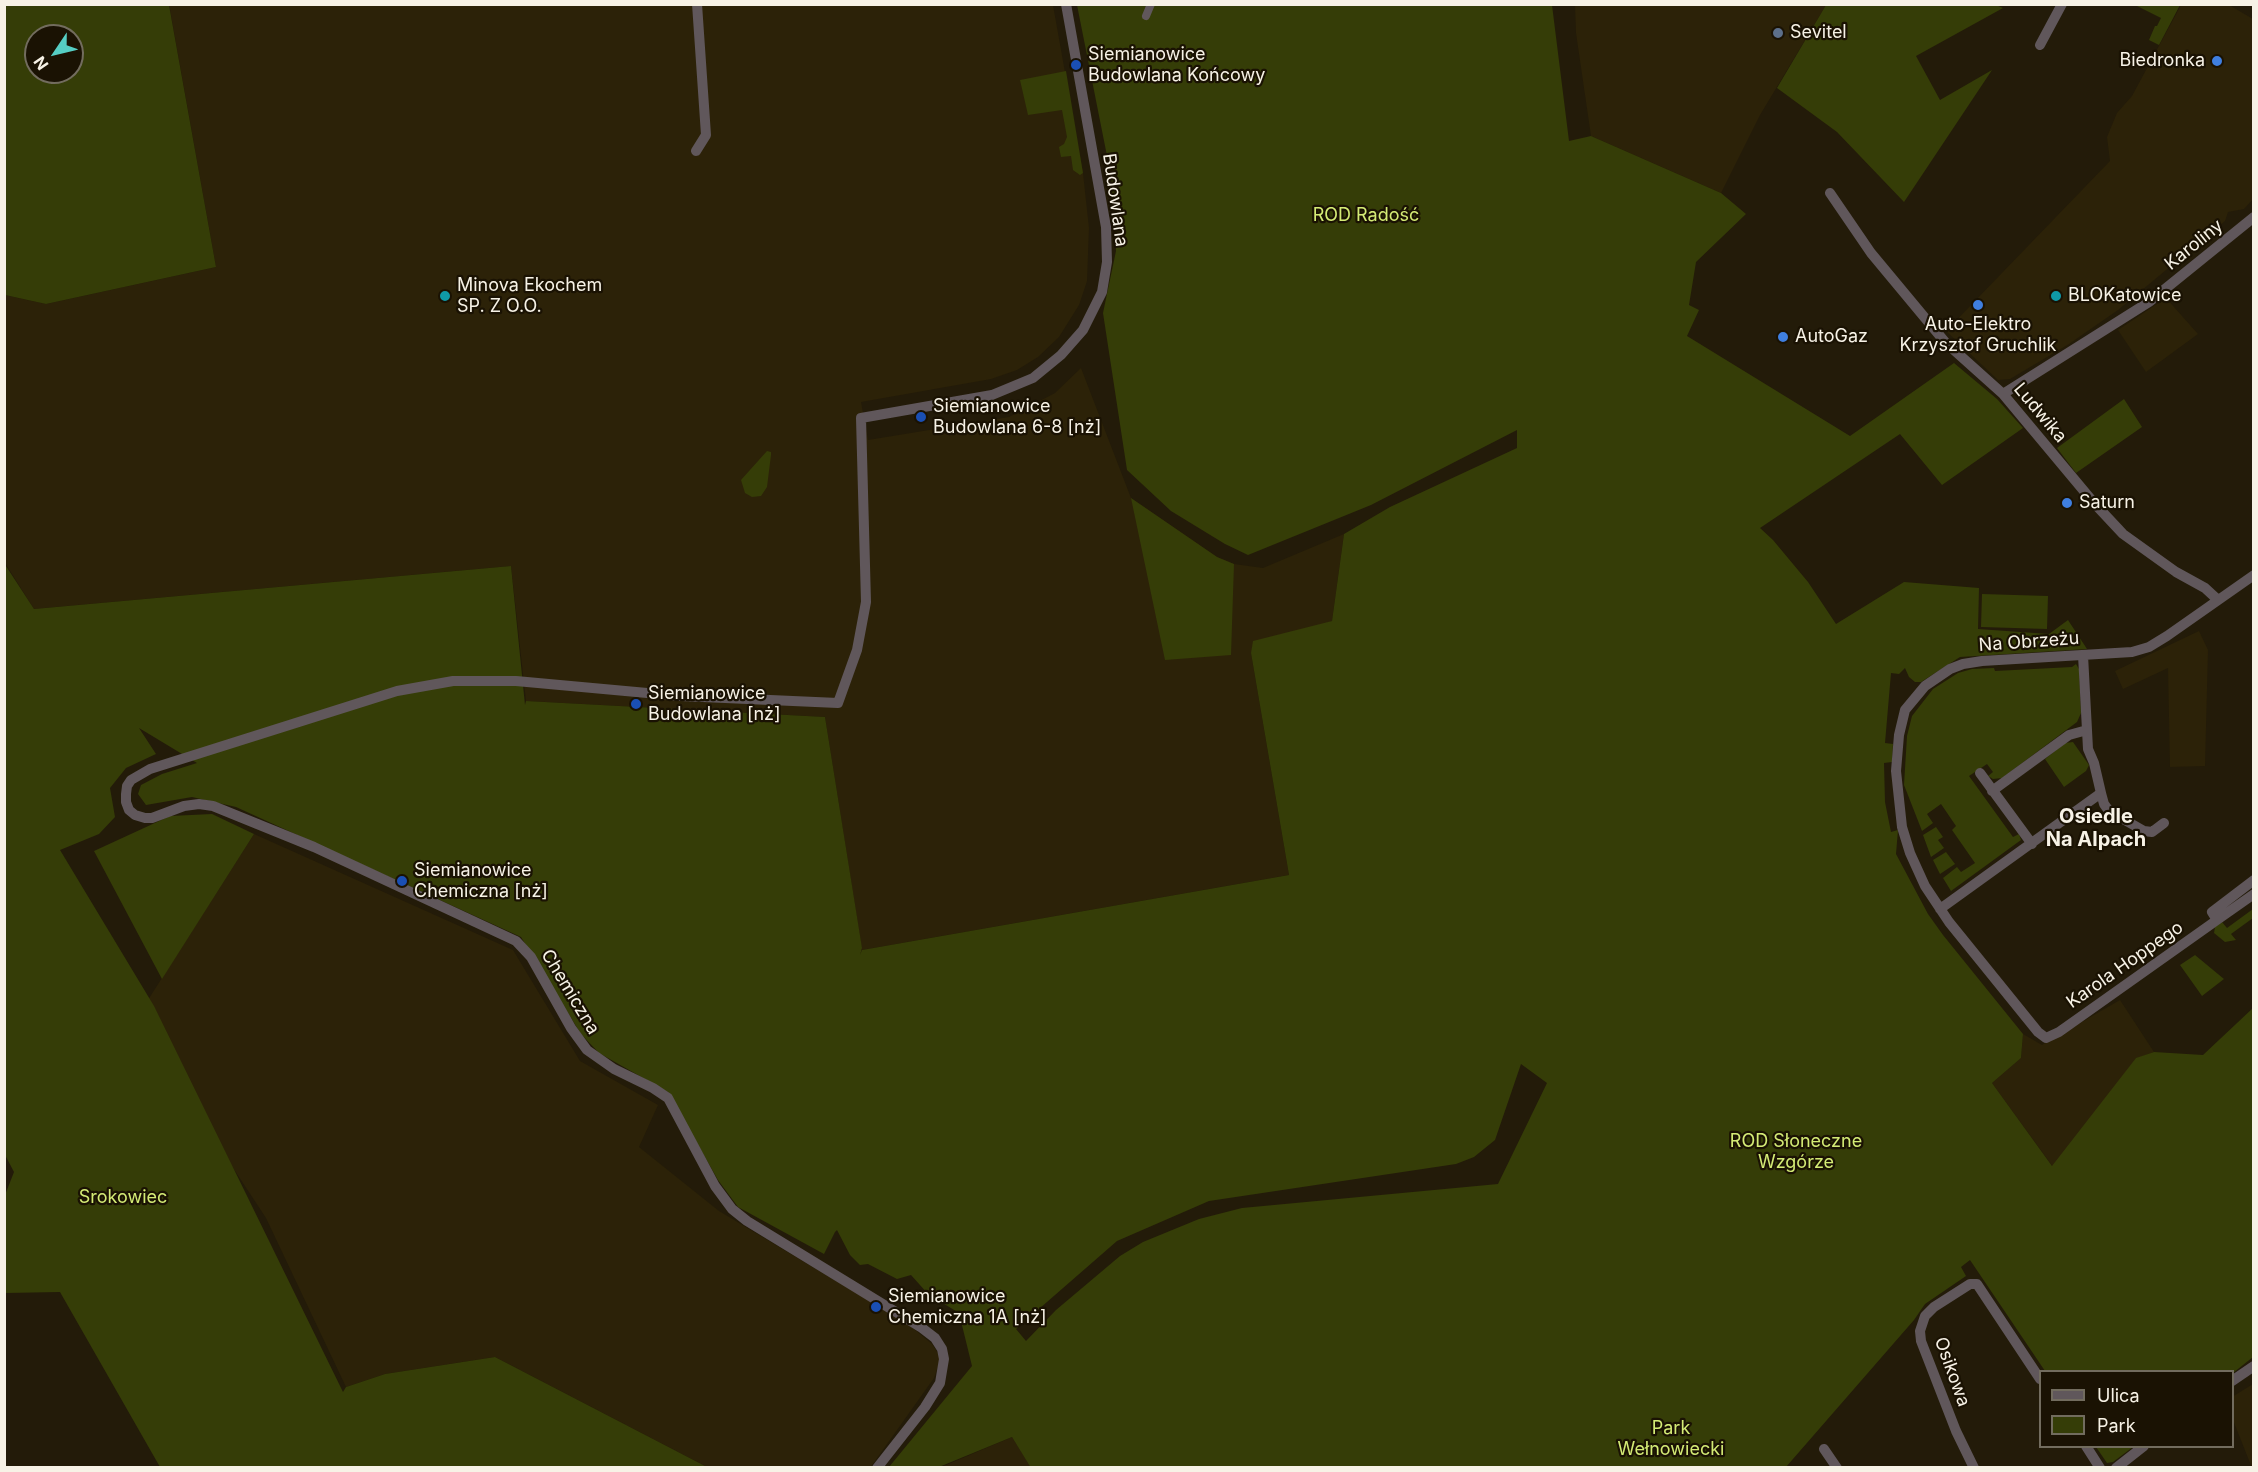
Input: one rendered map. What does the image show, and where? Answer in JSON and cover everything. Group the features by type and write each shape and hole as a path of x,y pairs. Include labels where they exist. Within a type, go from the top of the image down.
{"street":[{"path":"696,151 706,135 697,4"},
{"name":"Budowlana","path":"136,775 397,691 453,681 516,681 680,696 838,703 857,650 866,602 861,418 992,395 1012,388 1046,368 1083,330 1102,292 1107,262 1106,227 1066,4"},
{"path":"1146,16 1151,4"},
{"path":"2040,45 2062,4"},
{"name":"Ludwika","path":"1830,193 1871,253 1945,342 2003,394 2094,503 2123,534 2175,572 2205,588 2218,600"},
{"name":"Karoliny","path":"2003,394 2149,302 2253,217"},
{"path":"2218,600 2253,575"},
{"name":"Na Obrzeżu","path":"2053,1036 2046,1038 2038,1032 1940,909 1916,867 1902,827 1896,771 1899,735 1905,710 1910,701 1925,686 1963,664 2132,652 2149,647 2168,636 2218,600"},
{"path":"2083,655 2088,749 2094,763 2104,804 2109,811 2144,831 2152,832 2164,823"},
{"path":"1992,790 2069,735 2087,730"},
{"path":"1980,773 2032,844"},
{"name":"Chemiczna","path":"136,775 127,786 126,794 126,802 135,815 152,818 184,806 198,804 213,806 314,847 502,933 523,947 536,965 571,1028 587,1050 614,1069 668,1098 715,1186 732,1209 747,1221 935,1338 942,1349 944,1359 940,1383 925,1407 877,1467"},
{"path":"1940,909 2101,793"},
{"name":"Karola Hoppego","path":"2217,920 2212,912 2253,880"},
{"name":"Karola Hoppego","path":"2053,1036 2253,894"},
{"name":"Osikowa","path":"1974,1467 1956,1431 1922,1341 1920,1331 1925,1316 1934,1307 1970,1284 1977,1284 2039,1377"},
{"path":"2234,1380 2253,1366"},
{"path":"2087,1448 2100,1467"},
{"path":"2116,1467 2141,1448"},
{"path":"1824,1449 1837,1467"}],"shaded area":[{"path":"169,4 1053,5 1083,173 1089,228 1087,281 1079,305 1059,337 1038,357 1017,370 991,379 861,402 868,440 1009,417 1055,393 1081,368 1131,498 1217,557 1234,564 1263,568 1344,534 1332,621 1251,653 1289,875 862,950 825,717 526,701 511,566 34,609 5,563 5,295 46,304 216,267"},
{"path":"1575,5 1826,5 1760,115 1721,193 1591,136 1576,33"},
{"path":"2181,5 2229,5 2253,19 2253,199 2244,209 2228,212 2225,221 2118,310 2069,344 2010,379 1998,380 1946,331 2110,161 2107,137 2117,113 2132,96"},
{"path":"2166,298 2198,334 2146,372 2118,330"},
{"path":"2199,631 2208,650 2205,766 2170,767 2168,668 2123,689 2115,671"},
{"path":"254,834 513,950 580,1061 658,1105 639,1147 719,1211 908,1324 932,1344 941,1358 934,1378 870,1468 707,1467 495,1357 385,1374 346,1387 266,1218 216,1142 146,1003"},
{"path":"2120,1000 2154,1052 2136,1059 2053,1167 1992,1083 2021,1058 2023,1034 2042,1045"},
{"path":"2253,1384 2254,1467 2252,1468 2234,1423 2234,1396"},
{"path":"1012,1437 1031,1467 939,1468"}],"green space":[{"path":"4,5 169,5 216,267 46,304 5,295"},
{"path":"1077,5 1552,5 1569,141 1591,136 1721,193 1746,214 1696,262 1689,305 1699,310 1687,336 1850,436 1954,363 1997,399 2023,428 1942,485 1900,434 1760,528 1808,582 1836,624 1904,582 1979,588 1978,629 2049,634 2068,620 2087,649 1960,657 1921,682 1915,682 1909,677 1905,668 1899,674 1891,673 1885,743 1893,744 1892,762 1884,763 1885,802 1891,832 1898,830 1896,854 1928,914 2023,1034 2021,1058 1992,1083 2052,1166 2136,1058 2154,1052 2203,1055 2253,1008 2253,1357 2234,1372 2234,1370 2044,1370 1970,1260 1961,1267 1966,1276 1925,1304 1914,1320 1786,1467 1031,1468 1012,1437 939,1467 889,1467 972,1366 959,1313 928,1294 911,1275 897,1279 868,1264 860,1265 850,1255 837,1230 824,1254 738,1207 718,1180 668,1092 599,1053 581,1034 521,937 236,807 192,797 146,805 138,794 141,785 162,774 197,763 139,728 156,754 126,768 110,788 115,817 99,834 60,850 154,1006 343,1392 346,1387 385,1374 495,1357 707,1467 160,1467 60,1292 5,1293 5,1195 14,1172 4,1153 4,563 34,609 511,566 525,705 526,701 825,717 862,948 860,955 862,950 1289,875 1251,653 1253,641 1332,621 1344,534 1390,507 1517,448 1517,430 1371,505 1248,555 1225,544 1171,511 1127,470 1103,313 1116,251 1111,176","holes":["1521,1064 1547,1083 1498,1184 1242,1208 1199,1219 1143,1242 1120,1256 1056,1310 1026,1341 1016,1329 1117,1241 1209,1201 1456,1164 1474,1157 1495,1140"]},
{"path":"1826,5 1996,5 2003,8 1916,56 1940,100 1992,70 1904,202 1837,132 1777,88"},
{"path":"2135,5 2180,5 2159,45 2149,40 2161,18"},
{"path":"1066,71 1083,173 1080,175 1073,170 1071,156 1061,157 1059,147 1064,144 1067,137 1062,110 1028,115 1020,80"},
{"path":"2124,399 2142,427 2076,473 2057,448"},
{"path":"767,451 771,452 771,455 767,487 761,496 752,497 745,493 741,480"},
{"path":"1131,498 1217,557 1234,564 1231,655 1165,660"},
{"path":"1982,594 2048,596 2047,629 1981,627"},
{"path":"2076,664 2079,669 2081,713 2077,722 2002,778 1993,779 1988,776 1993,772 1987,764 1969,776 2013,837 2019,834 2021,840 1951,891 1943,878 1957,867 1961,872 1975,863 1952,830 1956,826 1941,804 1927,814 1933,823 1922,831 1904,785 1907,736 1912,716 1933,689 1958,673 1972,669 1994,668 1995,671 2072,667"},
{"path":"2073,742 2089,765 2086,771 2064,787 2045,759 2065,743"},
{"path":"212,814 254,834 162,979 94,851 170,816"},
{"path":"1936,827 1943,837 1938,840 1944,848 1931,857 1923,835"},
{"path":"1946,852 1955,864 1940,874 1933,860"},
{"path":"2253,909 2253,918 2231,934 2236,940 2225,942 2214,933 2215,927 2222,922 2227,928"},
{"path":"2195,955 2224,979 2202,996 2180,965"},
{"path":"2097,1448 2132,1448 2113,1462 2107,1463"}],"place":[{"name":"Sevitel","path":"1778,33"},
{"name":"Biedronka","path":"2217,61"},
{"name":"Siemianowice Budowlana Końcowy","path":"1076,65"},
{"name":"Minova Ekochem SP. Z O.O.","path":"445,296"},
{"name":"BLOKatowice","path":"2056,296"},
{"name":"Auto-Elektro Krzysztof Gruchlik","path":"1978,305"},
{"name":"AutoGaz","path":"1783,337"},
{"name":"Siemianowice Budowlana 6-8 [nż]","path":"921,417"},
{"name":"Saturn","path":"2067,503"},
{"name":"Siemianowice Budowlana [nż]","path":"636,704"},
{"name":"Siemianowice Chemiczna [nż]","path":"402,881"},
{"name":"Siemianowice Chemiczna 1A [nż]","path":"876,1307"}],"district":[{"name":"Osiedle Na Alpach","path":"2096,828"}],"park label":[{"name":"ROD Radość","path":"1366,216"},
{"name":"ROD Słoneczne Wzgórze","path":"1796,1152"},
{"name":"Srokowiec","path":"123,1198"},
{"name":"Park Wełnowiecki","path":"1671,1439"}]}
